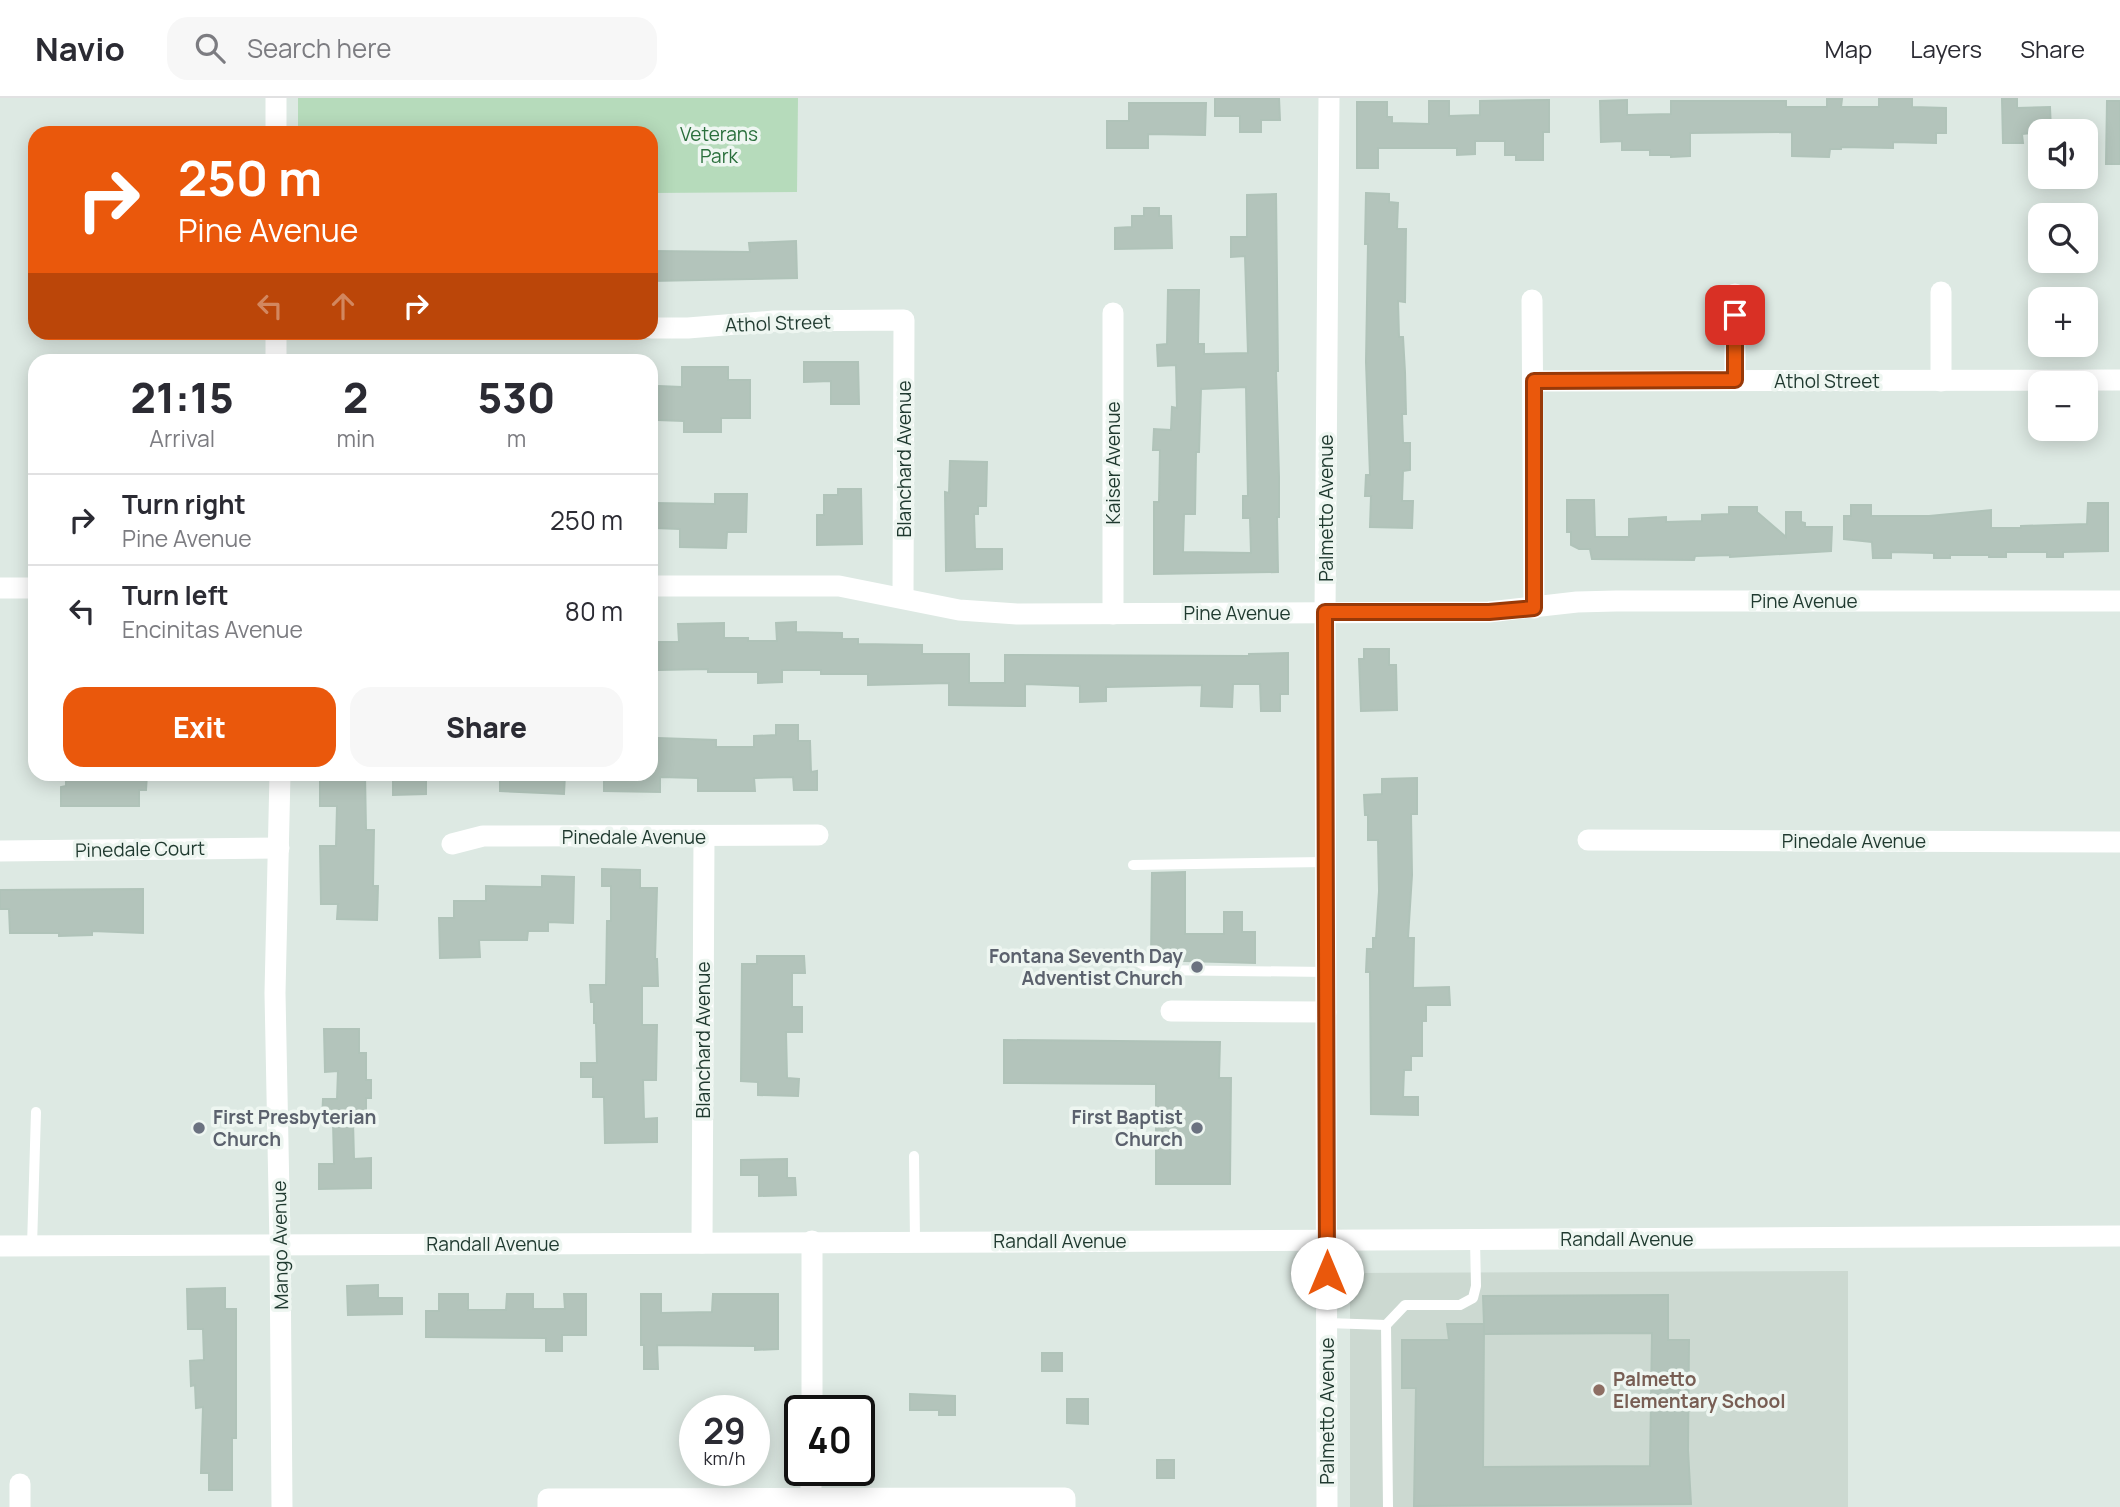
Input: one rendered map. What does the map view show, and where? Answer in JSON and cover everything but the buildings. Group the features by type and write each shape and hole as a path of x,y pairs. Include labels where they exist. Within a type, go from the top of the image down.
{"street":[{"path":"276,98 276,126"},
{"name":"Palmetto Avenue","path":"1327,1507 1325,612 1329,98"},
{"path":"1941,292 1941,382"},
{"path":"1735,293 1735,380"},
{"path":"1532,300 1534,608"},
{"name":"Kaiser Avenue","path":"1112,313 1114,614"},
{"name":"Athol Street","path":"658,328 774,321 904,320"},
{"name":"Blanchard Avenue","path":"902,597 904,320"},
{"name":"Athol Street","path":"1534,381 2120,380"},
{"name":"Pine Avenue","path":"658,586 839,586 959,610 988,613 1489,612 1577,602 1616,601 2120,601"},
{"path":"0,588 28,588"},
{"name":"Mango Avenue","path":"279,781 275,993 282,1507"},
{"name":"Pinedale Avenue","path":"452,844 483,836 818,835"},
{"name":"Blanchard Avenue","path":"702,1244 704,837"},
{"name":"Pinedale Avenue","path":"1588,840 2120,842"},
{"name":"Pinedale Court","path":"0,851 279,848"},
{"path":"1171,1011 1326,1012"},
{"name":"Randall Avenue","path":"0,1246 2120,1236"},
{"path":"812,1241 812,1395"},
{"path":"20,1484 20,1507"},
{"path":"548,1503 1065,1502"}],"lane":[{"path":"1133,865 1325,862"},
{"path":"1133,959 1152,970 1326,972"},
{"path":"32,1246 36,1112"},
{"path":"914,1156 915,1241"},
{"path":"1388,1507 1386,1325 1405,1305 1460,1305 1473,1298 1476,1286 1475,1240"},
{"path":"1327,1323 1386,1325"}],"shaded area":[{"name":"Palmetto Elementary School","path":"1848,1271 1848,1507 1350,1507 1350,1273"}],"green space":[{"name":"Veterans Park","path":"298,98 798,98 797,192 658,193 658,126 298,126"}],"place":[{"name":"Fontana Seventh Day Adventist Church","path":"1197,967"},
{"name":"First Presbyterian Church","path":"199,1128"},
{"name":"First Baptist Church","path":"1197,1128"},
{"name":"Palmetto Elementary School","path":"1599,1390"}],"route":[{"path":"1327,1273 1325,612 1489,612 1534,608 1534,381 1735,380 1735,315"}]}
